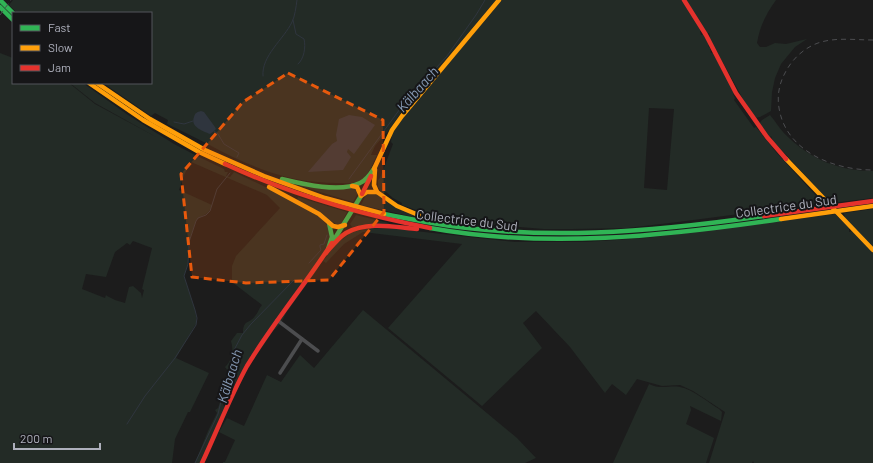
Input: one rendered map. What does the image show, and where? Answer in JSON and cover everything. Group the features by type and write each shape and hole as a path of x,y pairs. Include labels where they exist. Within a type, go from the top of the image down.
{"main road":[{"path":"0,0 12,12"},
{"path":"202,463 249,365 277,320 347,222 361,197 392,130 499,0"},
{"path":"684,0 695,16 729,80 748,110 776,148 873,250"},
{"path":"0,8 12,19"},
{"name":"Collectrice du Sud","path":"89,84 159,130 242,173 330,204 388,220 447,231 485,236 541,239 612,238 698,230 873,206"},
{"name":"Collectrice du Sud","path":"98,84 167,129 253,171 296,188 361,208 451,226 498,232 534,234 611,233 697,224 873,200"},
{"path":"253,171 311,185 352,186 360,183 375,167"},
{"path":"375,167 374,184 377,192 407,211 451,226"},
{"path":"242,173 319,214 329,224 338,227 347,222"},
{"path":"352,186 356,188 361,197"},
{"path":"361,197 367,192 377,192"},
{"path":"347,222 349,227 354,230"},
{"path":"326,253 332,237 329,224"},
{"path":"326,253 342,237 361,228 380,226 447,231"}],"street":[{"path":"277,320 318,351"},
{"path":"280,373 302,338"}],"highlighted area":[{"path":"288,73 383,120 384,212 329,280 246,283 192,277 181,174 243,102"}],"shaded area":[{"path":"13,0 496,0 375,146 371,155 377,155 367,175 362,180 347,183 327,183 298,179 270,172 249,164 167,124 168,120 155,113 151,116 104,84 152,84 152,12 16,12 9,5"},
{"path":"502,0 682,0 701,30 701,35 704,34 711,53 713,53 734,93 734,100 754,128 756,127 775,151 817,197 817,204 627,228 544,229 469,223 436,217 402,205 402,203 386,192 383,194 378,187 378,180 393,144 391,142 392,134 404,116","holes":["649,108 674,109 667,190 644,188"]},
{"path":"686,0 776,0 766,15 760,31 757,43 760,47 766,47 775,43 786,44 807,39 795,47 781,64 775,78 772,92 771,111 755,118 710,39 709,33 707,33"},
{"path":"0,53 12,58 12,84 70,84 95,104 158,138 95,103 71,84 84,84 128,115 174,144 224,169 225,172 228,172 226,176 230,177 234,172 282,195 320,217 327,225 330,237 317,270 286,313 281,323 274,330 254,359 251,355 223,405 226,407 200,463 195,463 217,413 215,410 218,408 222,396 220,392 224,391 227,377 226,373 228,371 225,367 231,358 232,352 231,341 237,333 243,333 245,324 256,315 262,305 232,282 232,266 236,256 280,208 267,195 191,162 184,175 179,190 212,205 207,213 196,221 189,242 188,264 184,276 195,310 197,322 176,358 209,373 175,439 172,463 0,463","holes":["133,241 152,248 142,289 144,290 142,298 141,293 133,286 129,287 125,303 106,295 105,298 82,289 86,274 106,277 115,252 127,243 130,245"]},
{"path":"197,112 204,112 216,129 210,134 195,126 193,120 195,115"},
{"path":"349,115 362,117 375,125 354,154 348,149 347,152 351,157 343,170 308,172 332,144 337,141 336,135 339,119"},
{"path":"770,115 788,137 797,145 817,158 827,163 849,169 873,171 873,198 831,203 759,124"},
{"path":"301,184 352,188 357,190 357,195 353,202 300,186"},
{"path":"374,193 413,215 413,217 361,205 366,195"},
{"path":"298,197 347,212 341,224 336,224 297,200"},
{"path":"873,209 873,248 845,218 844,213"},
{"path":"835,214 849,228 849,232 852,231 873,253 873,463 754,463 753,461 752,463 709,463 725,412 693,391 680,385 662,386 637,379 626,395 612,384 605,393 570,347 536,311 523,323 542,348 482,406 388,328 462,244 363,232 344,244 326,263 323,261 336,244 352,232 371,228 397,229 515,242 586,242 646,238"},
{"path":"356,215 389,223 388,225 352,227 350,224"},
{"path":"363,310 517,438 536,458 525,463 223,463 225,462 235,440 219,432 227,418 244,426 267,375 281,382 300,355 314,368"},
{"path":"649,384 657,387 685,388 700,396 722,412 721,421 690,406 691,410 686,424 714,438 706,463 613,463"}],"waterway":[{"path":"263,76 263,69 269,55 292,22 297,0"},
{"name":"Kälbaach","path":"349,179 405,102 447,56 485,0"},
{"path":"293,20 296,34 304,39 305,42 303,56 298,64"},
{"path":"174,122 184,124 193,121"},
{"path":"214,131 218,134 224,144 239,153 237,157"},
{"path":"127,424 145,396 175,358 196,325 197,318 184,276 188,264 189,242 196,221 198,218 206,215 210,211 217,189 230,173"},
{"name":"Kälbaach","path":"309,263 321,250 320,245 324,244 327,235"},
{"name":"Kälbaach","path":"195,463 218,414 233,352 242,335 294,280"}],"railway":[{"path":"0,15 11,0"},
{"path":"873,40 831,40 818,43 808,48 799,55 788,68 781,81 778,99 783,123 791,136 814,156 843,166 873,170"}],"traffic: fast":[{"path":"0,0 12,12"},
{"path":"0,7 12,19"},
{"path":"282,179 321,187 352,186 365,180 375,167"},
{"path":"332,243 361,196"},
{"path":"384,214 468,228 511,232 553,233 638,230 722,222 764,216"},
{"path":"430,228 517,238 606,238 694,231 781,219"},
{"path":"328,249 332,237 329,223"}],"traffic: slow":[{"path":"374,169 392,130 402,116 499,0"},
{"path":"90,84 143,120 199,152 225,164"},
{"path":"98,84 150,119 205,150 264,176 325,198 384,214"},
{"path":"786,159 873,250"},
{"path":"375,169 374,185 377,192"},
{"path":"352,186 357,187 361,196 367,192 377,192 397,206 428,219"},
{"path":"269,187 319,214 333,226 338,227 345,225"},
{"path":"781,219 873,206"}],"traffic: jam":[{"path":"684,0 706,35 736,93 767,137 786,159"},
{"path":"225,164 275,185 351,210 430,228"},
{"path":"362,194 371,176"},
{"path":"764,216 873,201"},
{"path":"326,253 343,235 354,229 372,226 417,229"},
{"path":"202,463 247,366 332,243"}]}
